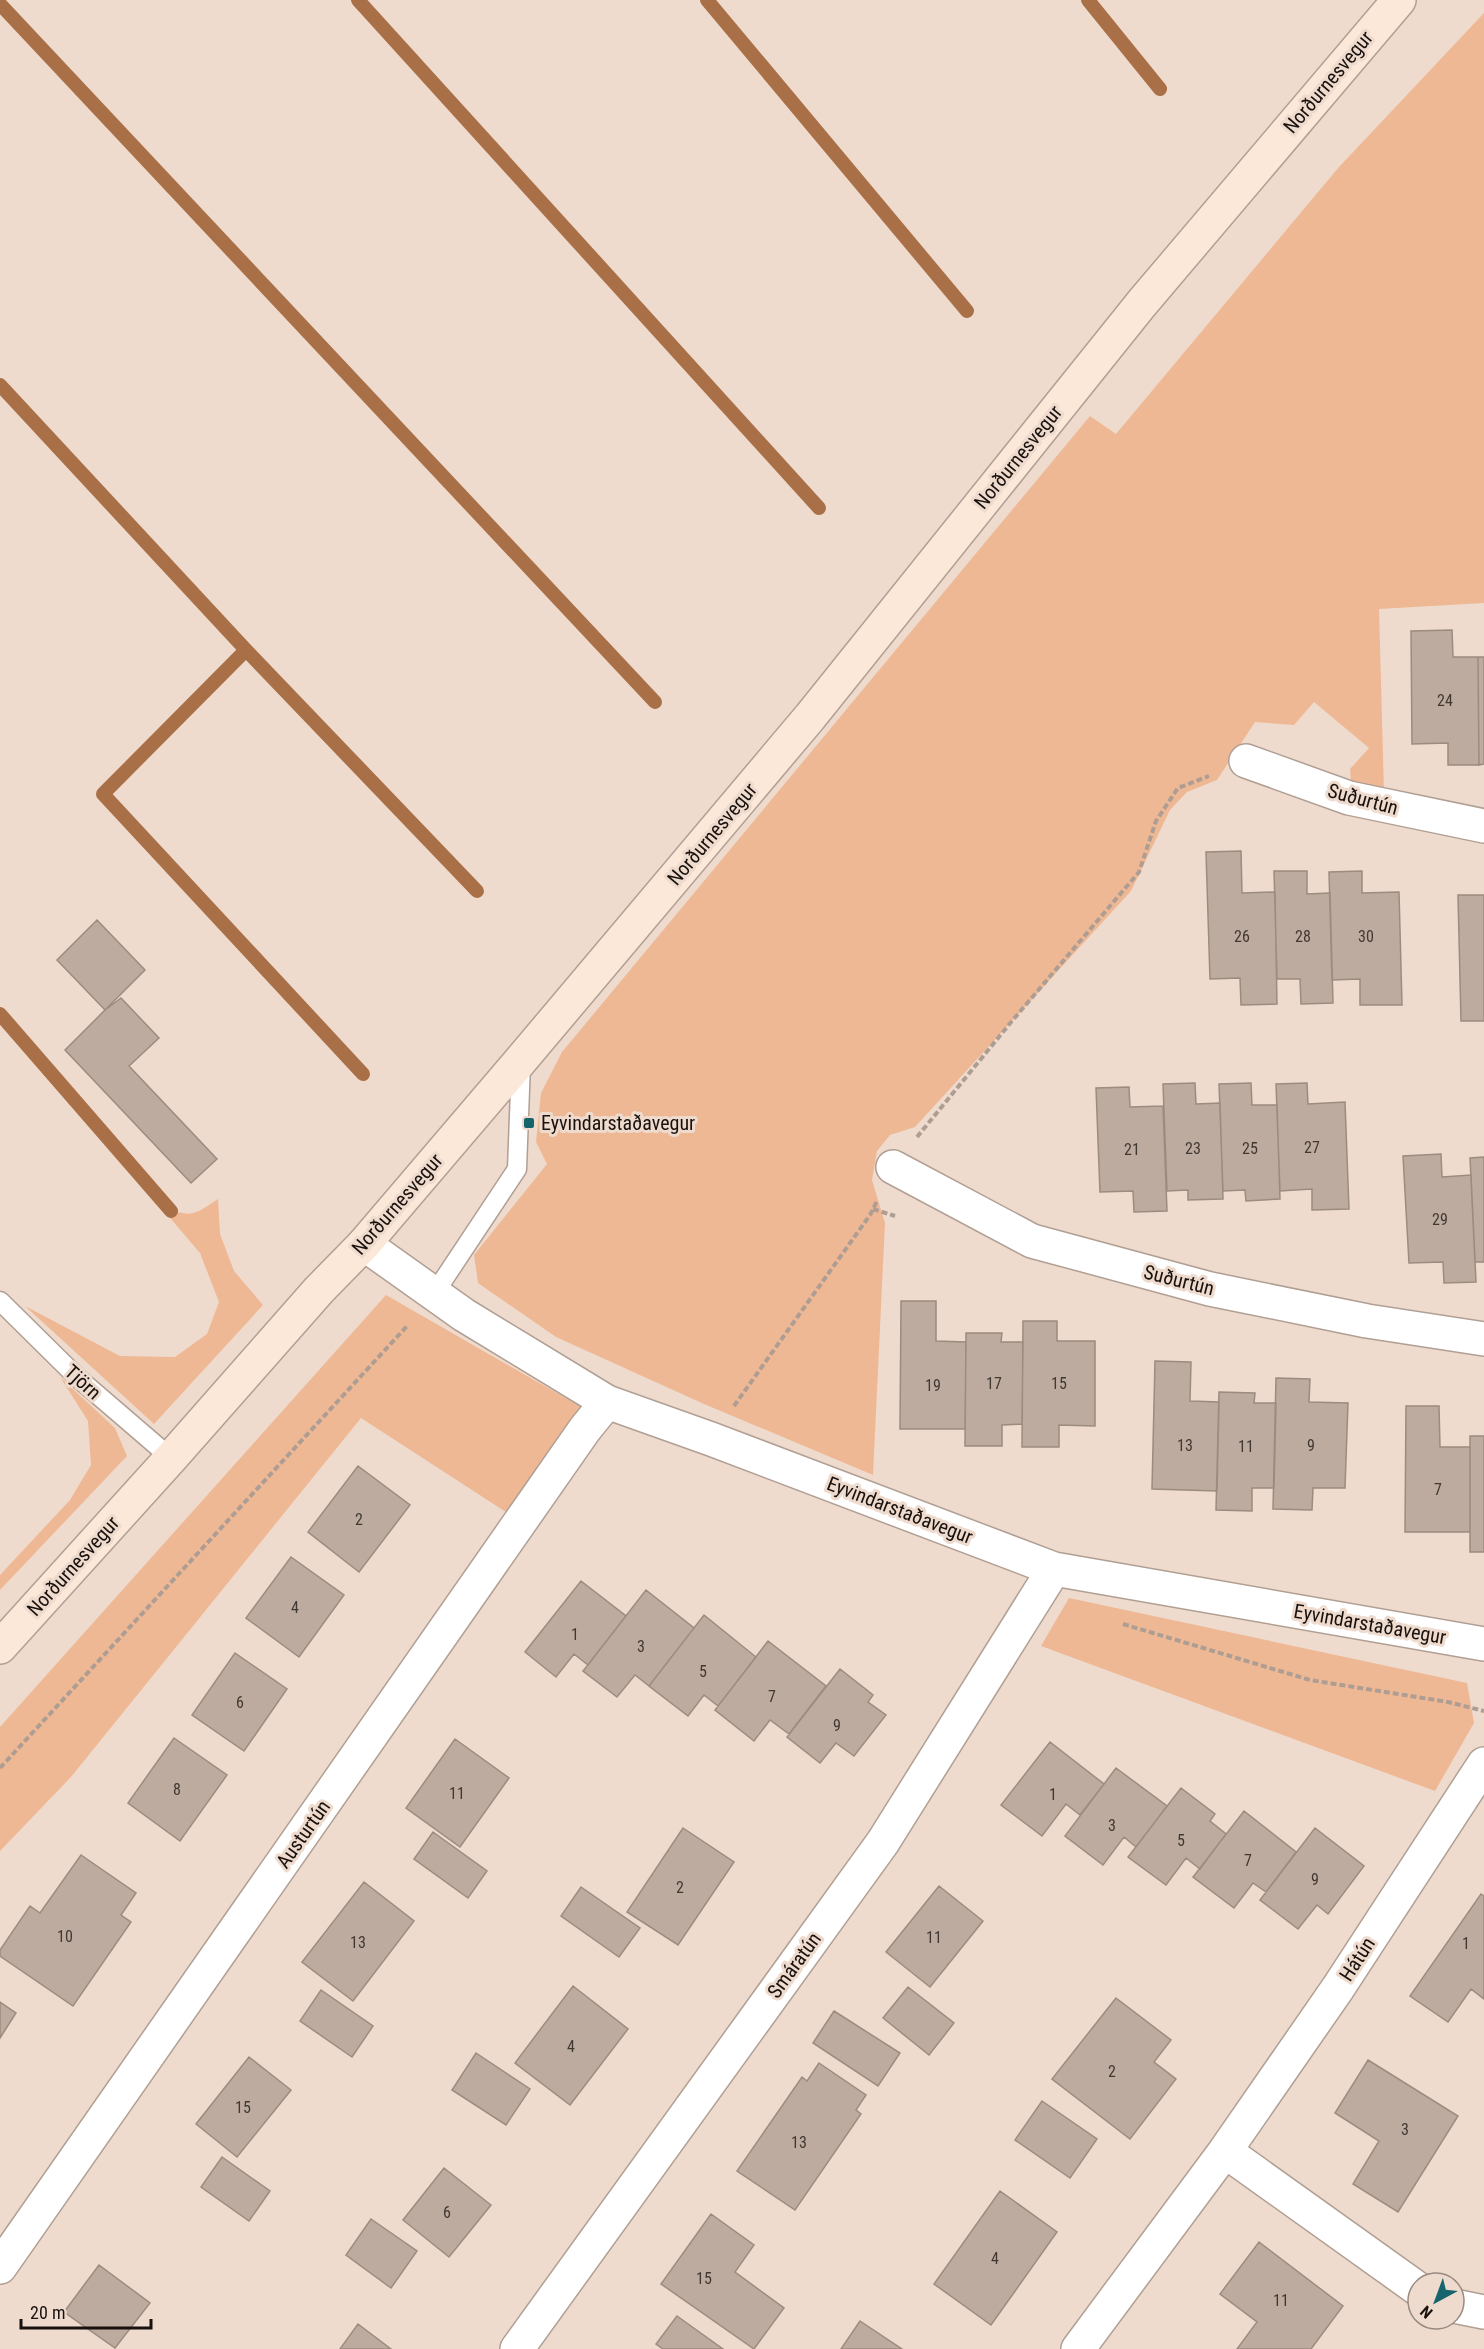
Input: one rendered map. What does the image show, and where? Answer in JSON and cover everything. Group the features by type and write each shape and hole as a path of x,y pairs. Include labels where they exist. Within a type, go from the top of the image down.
{"street":[{"name":"Norðurnesvegur","path":"0,1647 319,1290 364,1244 521,1060 810,717 1142,303 1399,0"},
{"name":"Suðurtún","path":"1246,761 1349,798 1484,826"},
{"name":"Suðurtún","path":"893,1167 1032,1241 1210,1288 1367,1321 1484,1339"},
{"name":"Eyvindarstaðavegur","path":"364,1244 464,1316 607,1402 1054,1569 1484,1644"},
{"name":"Austurtún","path":"0,2267 585,1430 607,1402"},
{"name":"Smáratún","path":"517,2349 883,1842 1054,1569"},
{"name":"Hátún","path":"1078,2349 1225,2151 1338,1988 1484,1764"},
{"path":"1225,2151 1406,2280"},
{"path":"1466,2308 1484,2312"}],"lane":[{"path":"434,1294 517,1168 521,1060"},
{"name":"Tjörn","path":"0,1301 78,1378 171,1458"}],"path":[{"path":"711,1439 870,1215 893,1167 1012,1021 1139,872 1156,821 1178,788 1246,761"},
{"path":"0,1768 402,1332 434,1294"}],"shaded area":[{"path":"1484,13 1484,603 1379,609 1384,792 1351,781 1350,769 1369,748 1314,702 1294,725 1255,722 1217,780 1187,792 1170,810 1131,891 915,1127 890,1135 877,1151 872,1180 885,1223 873,1475 704,1404 556,1337 478,1283 474,1255 547,1164 536,1142 541,1093 562,1052 1090,416 1116,434 1339,167"},
{"path":"218,1199 220,1234 234,1271 263,1305 154,1424 25,1306 120,1356 175,1357 207,1334 219,1302 200,1253 159,1205 190,1214"},
{"path":"386,1295 583,1408 509,1514 361,1418 71,1777 0,1851 0,1727"},
{"path":"60,1377 115,1428 127,1456 0,1590 0,1575 70,1500 91,1465 88,1421"},
{"path":"1069,1598 1467,1683 1474,1723 1435,1791 1041,1646"}],"building":[{"path":"1452,630 1453,657 1478,657 1479,765 1448,765 1448,743 1412,744 1411,631"},
{"path":"1478,657 1484,657 1484,764 1479,765"},
{"path":"1241,851 1242,893 1275,892 1277,1004 1241,1005 1240,978 1210,979 1206,852"},
{"path":"1274,871 1307,871 1307,894 1330,893 1333,1003 1301,1004 1300,979 1277,979"},
{"path":"1362,871 1362,893 1399,892 1402,1005 1360,1005 1360,979 1332,980 1329,872"},
{"path":"1458,895 1484,895 1484,1021 1461,1021"},
{"path":"97,920 145,970 105,1010 57,960"},
{"path":"121,998 159,1038 129,1066 217,1159 191,1183 65,1050 105,1010"},
{"path":"1195,1083 1196,1104 1220,1103 1223,1199 1188,1200 1188,1190 1167,1191 1163,1084"},
{"path":"1251,1083 1252,1105 1277,1105 1280,1199 1246,1201 1245,1190 1223,1191 1219,1084"},
{"path":"1307,1083 1308,1104 1345,1102 1349,1209 1312,1210 1312,1189 1280,1191 1276,1084"},
{"path":"1129,1087 1130,1107 1163,1106 1167,1211 1134,1212 1133,1191 1100,1192 1096,1088"},
{"path":"1441,1154 1442,1177 1471,1175 1476,1282 1444,1283 1443,1262 1409,1263 1403,1156"},
{"path":"1484,1157 1484,1262 1475,1262 1470,1158"},
{"path":"901,1301 936,1301 936,1341 966,1342 965,1429 900,1429"},
{"path":"1023,1321 1057,1321 1057,1341 1095,1341 1095,1426 1059,1425 1059,1447 1022,1447"},
{"path":"966,1333 1002,1333 1001,1342 1023,1342 1022,1424 1002,1425 1002,1446 965,1446"},
{"path":"1155,1361 1191,1362 1190,1401 1219,1402 1217,1491 1152,1489"},
{"path":"1276,1378 1310,1379 1309,1402 1348,1403 1345,1488 1313,1488 1312,1510 1273,1509"},
{"path":"1219,1392 1255,1393 1254,1403 1276,1403 1274,1488 1252,1488 1252,1511 1216,1510"},
{"path":"1406,1406 1439,1406 1440,1447 1470,1447 1470,1532 1405,1532"},
{"path":"1470,1436 1484,1436 1484,1552 1470,1552"},
{"path":"358,1466 410,1505 359,1572 308,1532"},
{"path":"291,1557 344,1595 299,1657 246,1618"},
{"path":"581,1581 626,1616 588,1665 574,1654 556,1677 525,1652"},
{"path":"646,1590 694,1628 649,1686 635,1675 617,1697 583,1671"},
{"path":"704,1615 756,1657 718,1706 704,1695 688,1716 649,1686"},
{"path":"768,1641 826,1686 789,1734 770,1720 754,1741 715,1710"},
{"path":"235,1653 287,1689 244,1751 192,1715"},
{"path":"840,1669 873,1695 868,1702 886,1715 854,1756 836,1743 820,1763 787,1737"},
{"path":"174,1738 227,1775 180,1841 128,1803"},
{"path":"455,1739 509,1778 460,1847 406,1808"},
{"path":"1050,1742 1104,1784 1080,1815 1066,1804 1042,1836 1001,1805"},
{"path":"1116,1768 1167,1806 1136,1847 1124,1837 1103,1865 1065,1836"},
{"path":"1181,1788 1215,1814 1210,1821 1226,1834 1200,1869 1186,1858 1166,1885 1128,1857"},
{"path":"1244,1811 1296,1852 1266,1892 1253,1883 1234,1908 1193,1877"},
{"path":"683,1828 734,1862 678,1945 627,1912"},
{"path":"1315,1828 1364,1866 1328,1914 1317,1905 1298,1929 1260,1900"},
{"path":"433,1832 487,1871 468,1898 414,1859"},
{"path":"81,1855 136,1893 121,1915 131,1922 73,2006 0,1956 0,1950 30,1906 40,1913"},
{"path":"364,1882 414,1921 353,2001 302,1962"},
{"path":"939,1886 983,1921 930,1987 886,1952"},
{"path":"581,1887 640,1928 619,1957 561,1916"},
{"path":"1481,1894 1484,1896 1484,1999 1471,1989 1448,2022 1410,1996"},
{"path":"573,1986 628,2029 570,2105 515,2063"},
{"path":"908,1987 954,2023 929,2055 883,2018"},
{"path":"321,1990 373,2026 352,2057 300,2021"},
{"path":"1116,1998 1171,2040 1154,2062 1176,2079 1130,2139 1052,2079"},
{"path":"0,2002 16,2013 0,2038"},
{"path":"834,2011 900,2053 878,2086 813,2043"},
{"path":"476,2053 530,2089 506,2125 452,2090"},
{"path":"249,2057 291,2090 237,2157 196,2124"},
{"path":"1368,2060 1458,2116 1398,2212 1353,2184 1379,2141 1335,2113"},
{"path":"819,2063 866,2095 856,2110 861,2114 795,2210 737,2171 802,2077 807,2081"},
{"path":"1042,2101 1097,2139 1070,2178 1015,2140"},
{"path":"222,2157 270,2191 249,2221 201,2187"},
{"path":"444,2168 491,2205 449,2257 403,2220"},
{"path":"1000,2191 1057,2232 991,2325 934,2284"},
{"path":"711,2214 754,2245 735,2272 784,2308 754,2349 661,2284"},
{"path":"371,2219 417,2251 391,2288 346,2255"},
{"path":"1259,2242 1343,2306 1311,2349 1237,2349 1257,2322 1220,2294"},
{"path":"99,2265 150,2303 115,2348 64,2312"},
{"path":"677,2316 723,2349 663,2349 656,2344"},
{"path":"860,2321 902,2349 841,2349"},
{"path":"358,2324 391,2349 340,2349"}],"waterway":[{"path":"358,0 819,508"},
{"path":"707,0 967,311"},
{"path":"1088,0 1160,89"},
{"path":"0,4 655,702"},
{"path":"0,385 246,650 477,891"},
{"path":"246,650 103,794 363,1074"},
{"path":"0,1014 171,1211"}],"place":[{"name":"Eyvindarstaðavegur","path":"529,1123"}]}
